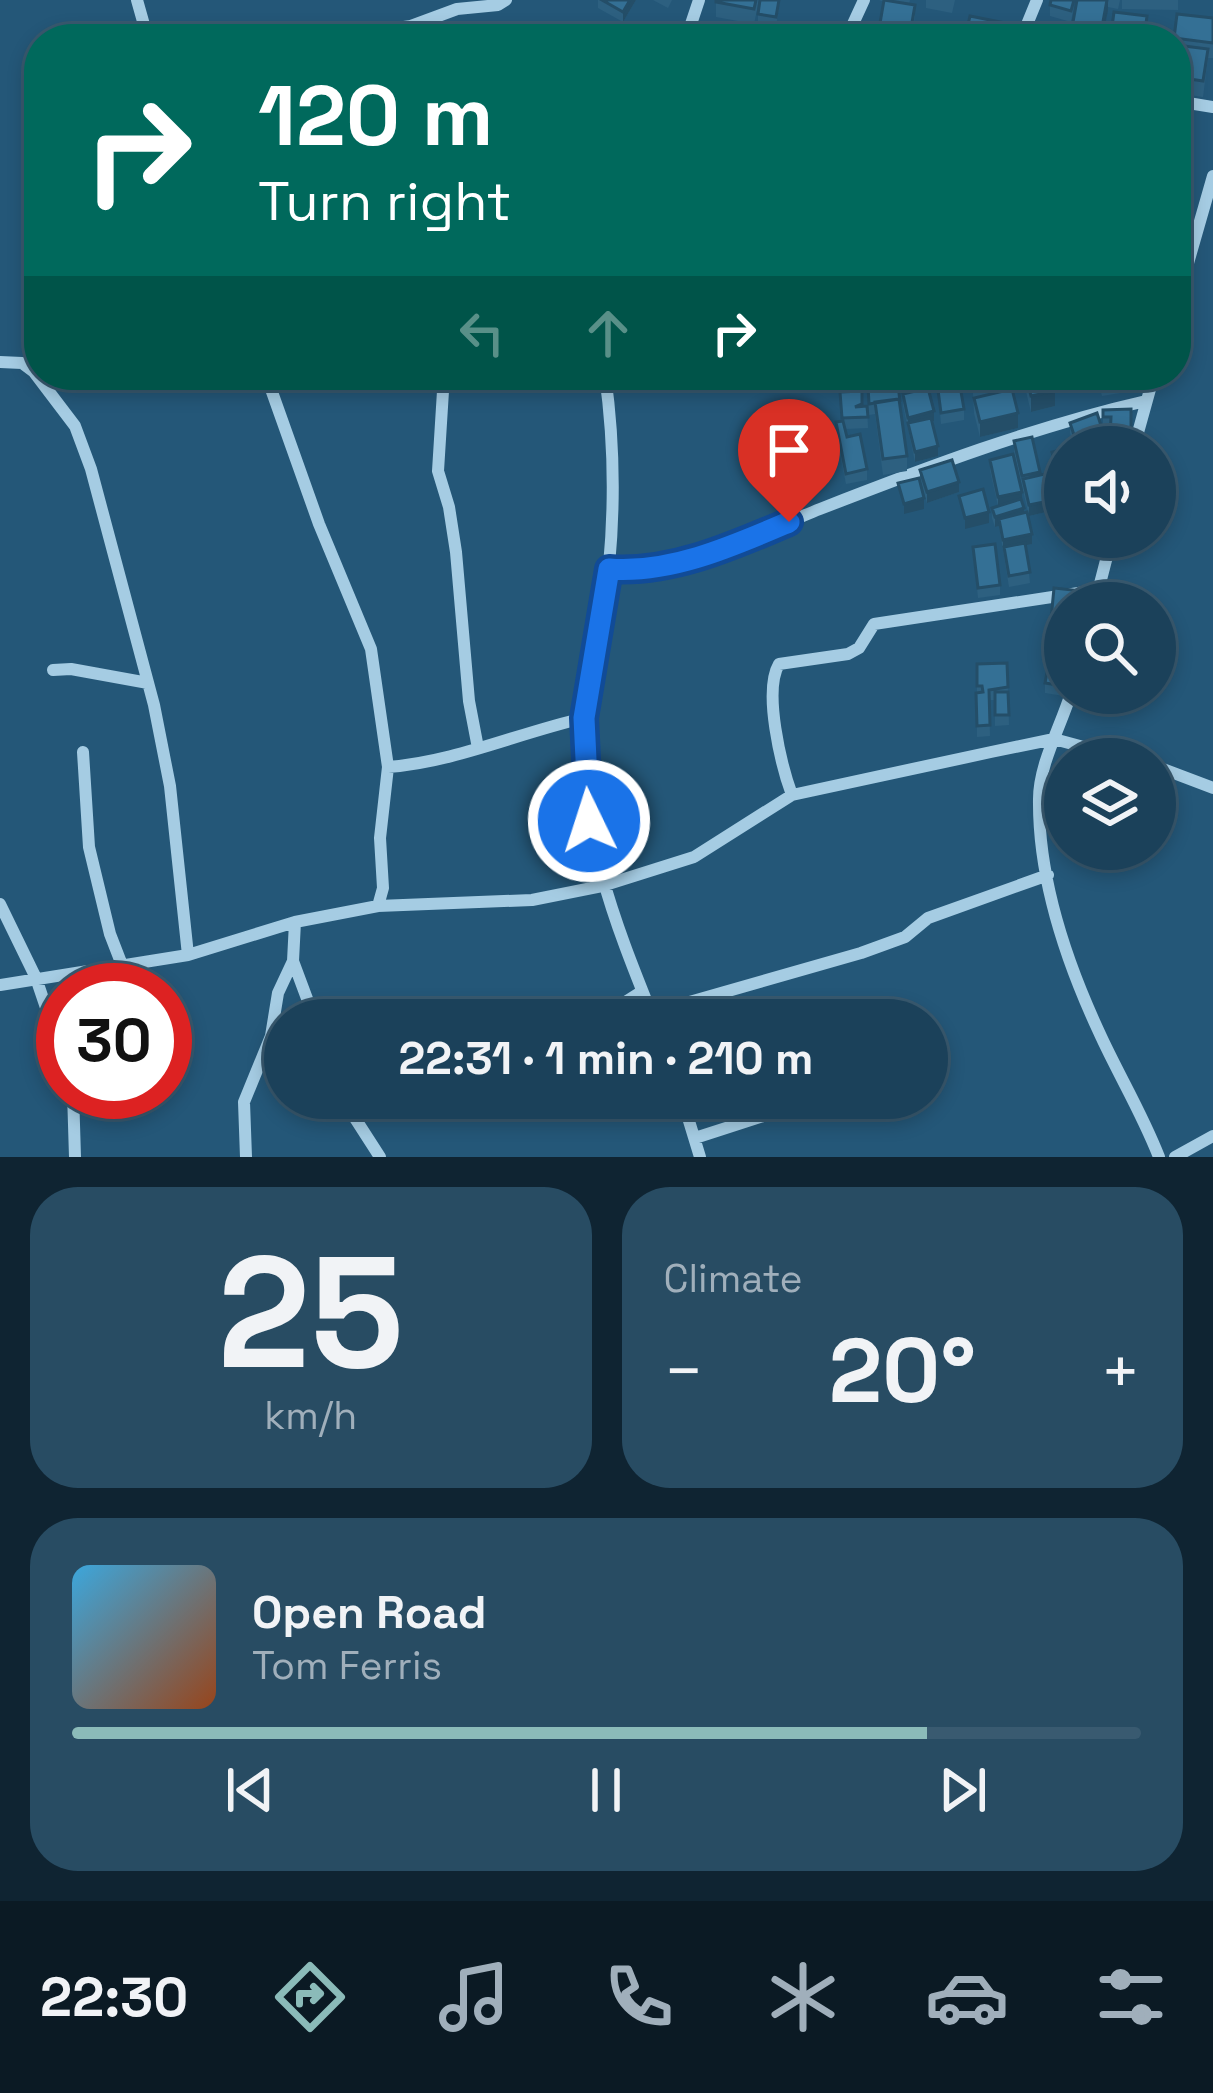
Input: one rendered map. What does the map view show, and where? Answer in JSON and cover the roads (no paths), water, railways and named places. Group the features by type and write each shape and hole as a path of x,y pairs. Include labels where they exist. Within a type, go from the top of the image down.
{"street":[{"path":"428,24 457,9 506,0"},
{"path":"1191,253 1213,176"},
{"path":"48,390 75,426 91,469 148,683 170,786 188,955"},
{"path":"271,390 319,524 371,649 388,767 380,838 383,888 378,906"},
{"path":"443,390 437,471 456,552 469,701 478,748"},
{"path":"607,390 614,438 609,569 584,718 589,821 602,886 644,999"},
{"path":"1139,426 1149,390"},
{"path":"609,569 642,572 723,550 940,466 1146,400"},
{"path":"792,795 784,775 774,697 772,676 779,664 848,653 859,648 874,624 898,618 1044,602"},
{"path":"53,670 148,683"},
{"path":"388,767 429,764 584,718"},
{"path":"135,963 188,955 295,922 378,906 532,900 602,886 694,857 792,795 1044,741"},
{"path":"83,752 89,847 121,963"},
{"path":"1176,774 1213,788"},
{"path":"1044,777 1039,796 1044,840"},
{"path":"1047,870 1065,950 1160,1157"},
{"path":"711,999 861,953 904,937 928,918 1048,875"},
{"path":"0,904 36,978 0,986"},
{"path":"246,1157 244,1102 271,1036 278,993 293,961 295,922"},
{"path":"293,961 307,999"},
{"path":"630,999 641,992"},
{"path":"74,1119 75,1157"},
{"path":"355,1119 380,1157"},
{"path":"688,1119 700,1157"},
{"path":"694,1138 754,1119"},
{"path":"1175,1157 1213,1136"}]}
